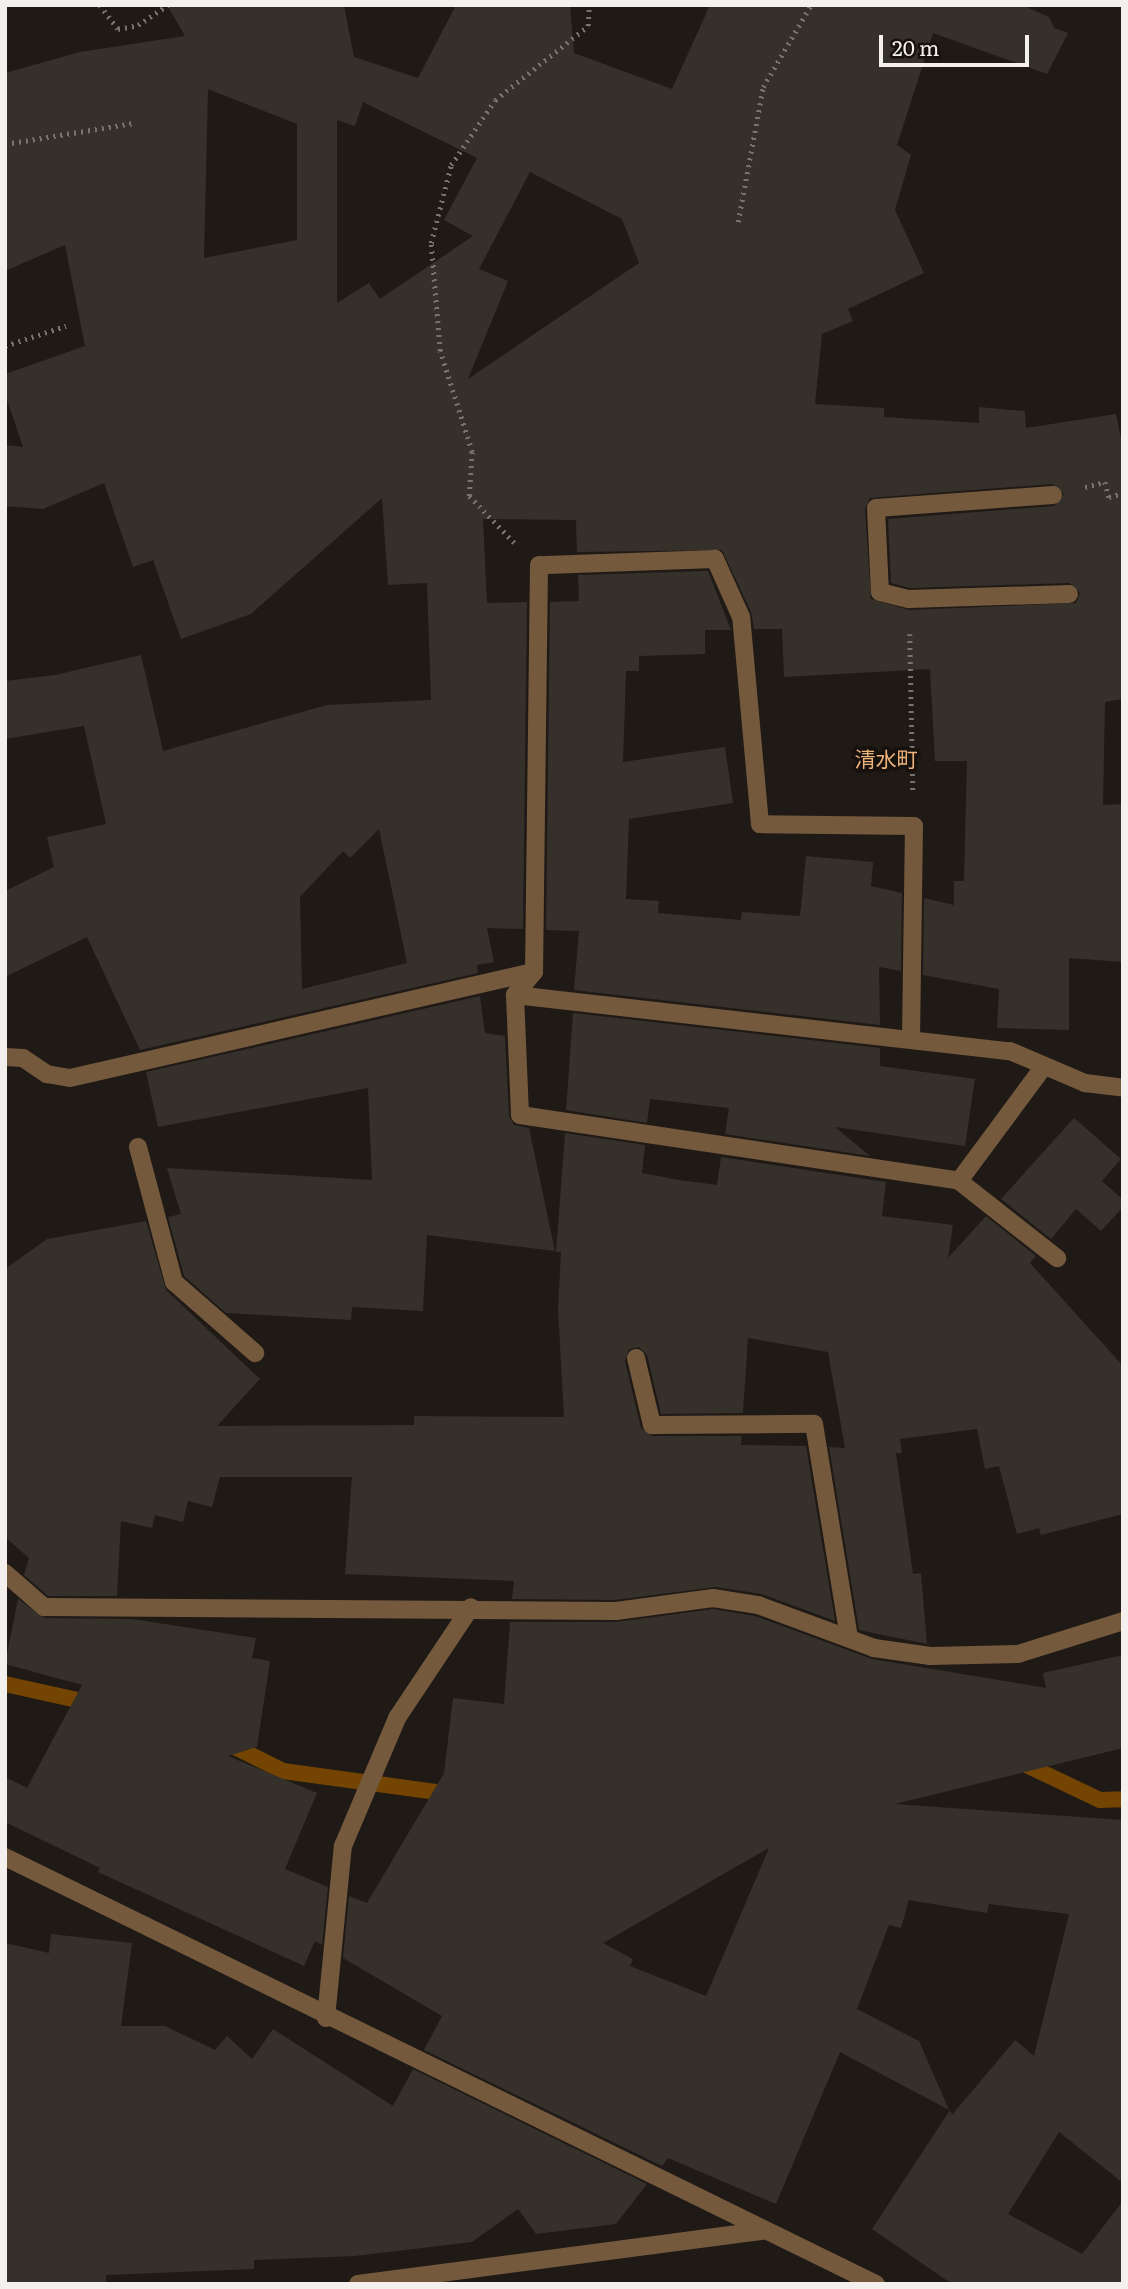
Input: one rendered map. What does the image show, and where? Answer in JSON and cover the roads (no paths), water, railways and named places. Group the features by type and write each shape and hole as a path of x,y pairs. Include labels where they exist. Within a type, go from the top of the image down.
{"street":[{"path":"1054,495 876,508 880,592 909,599 1069,594"},
{"path":"911,1039 914,826 760,824 741,617 715,559 539,565 534,972 515,995 520,1115 959,1181 1057,1258"},
{"path":"5,1057 23,1058 47,1074 70,1078 534,972"},
{"path":"515,995 1010,1051 1085,1083 1123,1088"},
{"path":"959,1181 1044,1066"},
{"path":"138,1147 174,1282 255,1353"},
{"path":"636,1358 652,1425 814,1424 849,1638"},
{"path":"5,1573 44,1606 471,1607 616,1611 713,1598 758,1605 874,1648 930,1656 1018,1654 1123,1621"},
{"path":"326,2018 342,1846 397,1718 471,1607"},
{"path":"5,1857 326,2018 876,2284"},
{"path":"358,2284 763,2231"}],"waterway":[{"path":"5,1684 95,1704"},
{"path":"223,1741 283,1771 451,1794"},
{"path":"1020,1762 1100,1800 1123,1799"}],"district":[{"name":"清水町","path":"886,758"}]}
